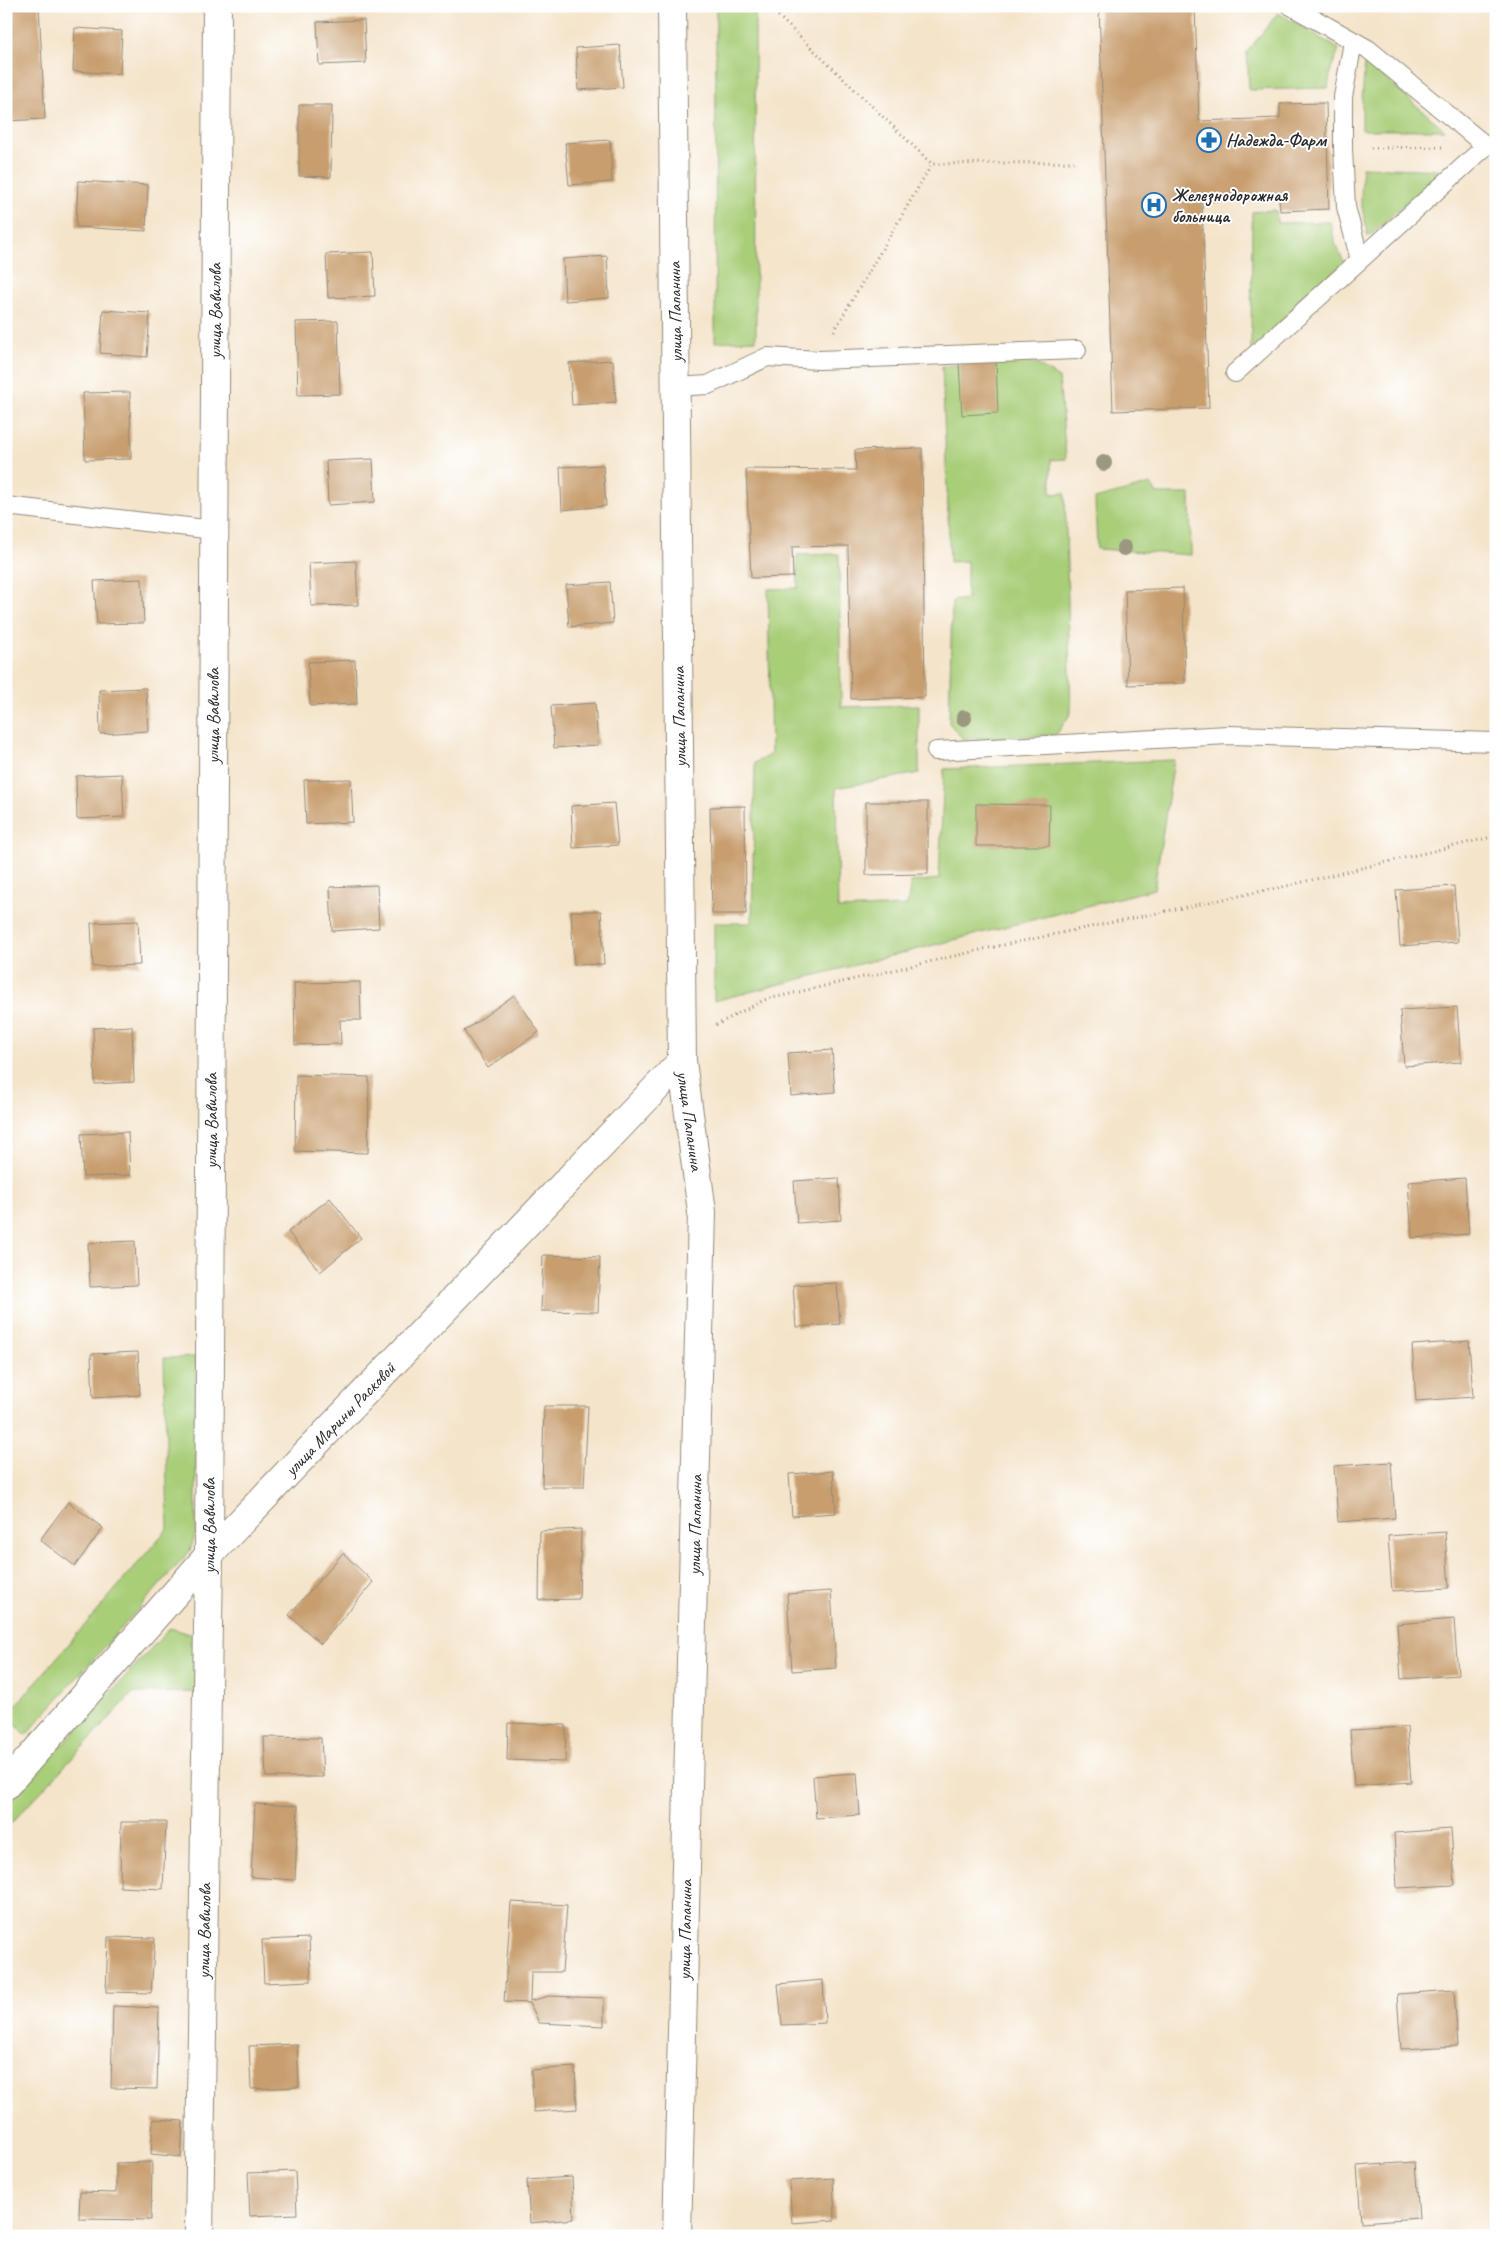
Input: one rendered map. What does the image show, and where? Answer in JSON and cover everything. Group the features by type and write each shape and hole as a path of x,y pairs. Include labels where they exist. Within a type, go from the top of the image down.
{"street":[{"name":"улица Вавилова","path":"199,2236 209,1555 217,6"},
{"name":"улица Папанина","path":"672,6 682,1052 702,1212 677,2236"},
{"name":"улица Марины Расковой","path":"6,1785 209,1555 682,1052"}],"lane":[{"path":"1235,373 1486,146 1368,49 1291,6"},
{"path":"1353,42 1343,97 1343,149 1346,207 1360,260"},
{"path":"676,387 708,385 767,357 819,360 1077,350"},
{"path":"6,506 214,530"},
{"path":"936,751 1228,735 1496,742"}],"path":[{"path":"770,9 932,164 1074,162"},
{"path":"1343,149 1486,146"},
{"path":"819,360 932,164"},
{"path":"682,1052 764,1000 989,948 1282,887 1496,836"}],"green space":[{"path":"716,6 755,6 756,340 715,342"},
{"path":"1278,13 1339,49 1331,69 1328,88 1249,90 1247,52"},
{"path":"1365,61 1445,130 1362,130"},
{"path":"1362,167 1443,170 1368,237 1361,202"},
{"path":"1276,210 1277,223 1330,222 1336,246 1344,262 1251,351 1252,212"},
{"path":"1031,361 1059,378 1066,459 1051,460 1051,494 1065,493 1071,713 1056,735 963,739 949,723 952,601 967,599 967,561 950,562 942,366"},
{"path":"1151,484 1157,494 1190,494 1191,555 1097,549 1095,499"},
{"path":"839,554 841,707 919,705 919,773 836,788 838,909 907,906 911,882 939,879 944,769 1174,760 1154,889 714,1001 714,923 752,923 755,763 771,754 768,589 798,588 797,555"},
{"path":"196,1357 196,1532 190,1551 26,1735 7,1716 168,1528 164,1358"},
{"path":"170,1628 190,1634 196,1641 197,1692 133,1693 6,1829 6,1806"}],"building":[{"path":"6,6 39,6 45,119 6,121"},
{"name":"Железнодорожная больница","path":"1099,6 1195,6 1199,121 1280,118 1280,104 1326,103 1329,209 1280,211 1279,199 1202,202 1209,408 1113,411"},
{"path":"364,20 366,63 319,65 317,22"},
{"path":"75,28 122,31 120,74 73,71"},
{"path":"620,45 623,87 578,90 576,48"},
{"path":"299,105 332,105 331,177 299,176"},
{"path":"610,140 612,182 569,185 565,143"},
{"path":"78,181 148,185 146,231 76,227"},
{"path":"373,252 375,296 328,298 326,254"},
{"path":"607,256 609,298 565,301 563,259"},
{"path":"103,310 150,313 147,357 100,353"},
{"path":"338,321 340,394 298,395 296,322"},
{"path":"613,360 616,402 572,405 569,363"},
{"path":"996,361 998,413 962,415 959,363"},
{"path":"130,392 131,459 85,460 83,393"},
{"path":"922,448 925,697 851,699 848,546 792,547 793,577 751,578 746,469 856,470 855,450"},
{"path":"373,459 375,502 328,505 326,461"},
{"path":"603,465 606,506 562,510 560,467"},
{"path":"356,561 358,605 311,606 309,563"},
{"path":"142,579 144,623 97,624 94,581"},
{"path":"610,582 613,623 569,627 566,585"},
{"path":"1183,588 1185,683 1128,685 1125,590"},
{"path":"355,660 357,704 310,706 308,662"},
{"path":"146,688 148,731 100,734 99,690"},
{"path":"595,703 598,745 554,748 551,706"},
{"path":"122,774 124,817 77,819 76,776"},
{"path":"351,779 353,822 306,824 304,780"},
{"path":"866,802 928,802 928,874 866,875"},
{"path":"614,803 618,845 573,848 571,806"},
{"path":"976,804 1050,805 1049,846 976,846"},
{"path":"745,806 746,914 712,914 710,807"},
{"path":"377,885 379,928 332,931 330,887"},
{"path":"1454,886 1458,942 1400,946 1396,890"},
{"path":"571,911 601,911 604,964 574,965"},
{"path":"138,921 140,965 93,967 91,923"},
{"path":"360,982 361,1020 340,1020 341,1044 295,1045 294,983"},
{"path":"514,995 539,1032 488,1068 464,1031"},
{"path":"1457,1007 1461,1062 1404,1066 1400,1010"},
{"path":"132,1026 134,1082 95,1084 93,1028"},
{"path":"832,1050 835,1092 791,1096 788,1053"},
{"path":"296,1075 369,1077 368,1153 295,1151"},
{"path":"128,1132 130,1175 83,1177 81,1134"},
{"path":"839,1178 841,1220 797,1223 794,1181"},
{"path":"1465,1178 1469,1234 1412,1238 1408,1182"},
{"path":"330,1198 361,1238 320,1272 288,1232"},
{"path":"135,1241 137,1285 90,1287 88,1243"},
{"path":"543,1255 600,1257 598,1312 541,1311"},
{"path":"837,1283 840,1324 796,1327 793,1285"},
{"path":"1469,1341 1473,1397 1416,1401 1412,1345"},
{"path":"138,1352 140,1395 93,1398 91,1354"},
{"path":"544,1406 588,1406 584,1487 542,1487"},
{"path":"1391,1462 1395,1518 1338,1522 1334,1466"},
{"path":"833,1471 836,1513 792,1516 789,1474"},
{"path":"68,1502 103,1528 75,1566 40,1540"},
{"path":"581,1529 579,1599 539,1600 540,1531"},
{"path":"1445,1532 1449,1588 1392,1591 1388,1536"},
{"path":"343,1553 373,1582 321,1644 289,1615"},
{"path":"831,1591 836,1668 792,1671 787,1594"},
{"path":"1454,1619 1458,1675 1401,1679 1397,1624"},
{"path":"508,1723 566,1725 565,1762 507,1760"},
{"path":"1407,1727 1411,1782 1354,1786 1350,1730"},
{"path":"264,1737 321,1738 323,1777 266,1777"},
{"path":"857,1773 860,1815 816,1818 813,1776"},
{"path":"255,1804 298,1806 295,1880 251,1877"},
{"path":"121,1822 166,1822 163,1889 120,1887"},
{"path":"1451,1829 1455,1885 1397,1888 1394,1833"},
{"path":"511,1902 567,1905 562,1972 531,1972 530,2001 549,1996 604,1998 604,2026 539,2023 530,2003 504,2002"},
{"path":"108,1937 155,1938 151,1993 106,1992"},
{"path":"309,1938 311,1981 264,1983 262,1940"},
{"path":"823,1980 825,2023 782,2025 778,1984"},
{"path":"1454,1990 1458,2046 1401,2049 1397,1994"},
{"path":"113,2006 159,2008 157,2089 111,2088"},
{"path":"297,2044 299,2087 251,2089 249,2046"},
{"path":"575,2067 577,2109 534,2112 531,2070"},
{"path":"153,2119 183,2121 181,2157 151,2154"},
{"path":"152,2162 151,2220 79,2219 80,2192 116,2193 116,2163"},
{"path":"1415,2162 1419,2218 1361,2222 1357,2166"},
{"path":"295,2171 297,2214 250,2216 248,2173"},
{"path":"572,2177 574,2219 530,2223 527,2180"},
{"path":"833,2178 835,2220 792,2223 789,2181"}],"place":[{"name":"Надежда-Фарм","path":"1209,140"},
{"name":"Железнодорожная больница","path":"1154,205"}]}
